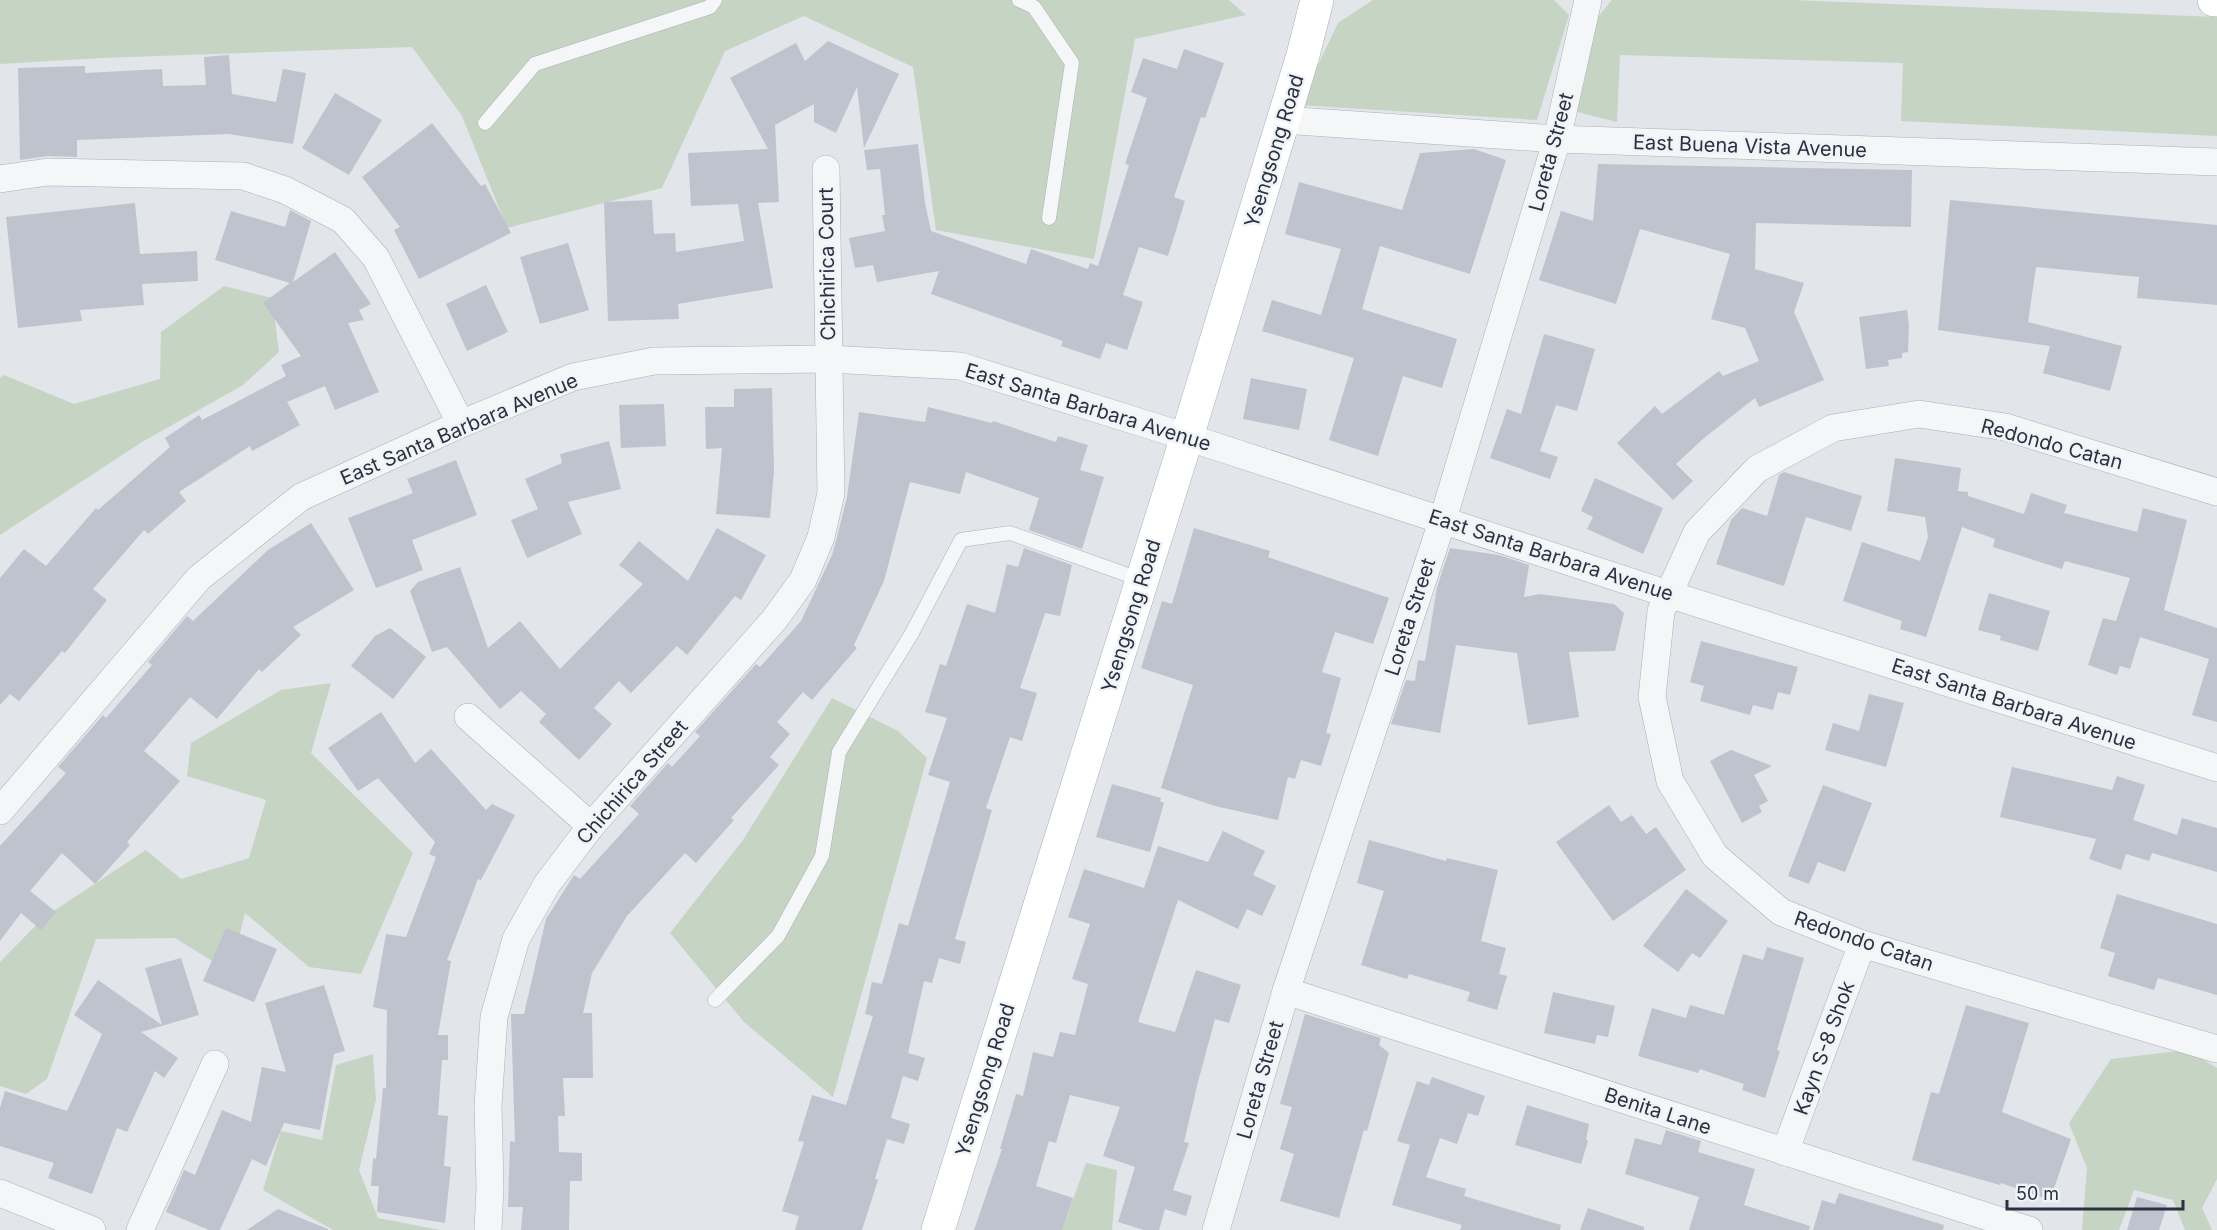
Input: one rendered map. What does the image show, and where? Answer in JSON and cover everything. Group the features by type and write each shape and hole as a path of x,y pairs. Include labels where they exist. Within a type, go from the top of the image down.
{"main road":[{"name":"Ysengsong Road","path":"938,1230 1187,437 1317,0"}],"street":[{"name":"Loreta Street","path":"1217,1230 1286,991 1443,519 1557,139 1588,0"},
{"name":"East Buena Vista Avenue","path":"1283,120 1557,139 2217,162"},
{"name":"Chichirica Court","path":"826,169 828,359"},
{"path":"0,179 48,171 243,176 285,190 344,220 376,258 461,424"},
{"name":"East Santa Barbara Avenue","path":"0,811 199,578 301,497 461,424 573,377 654,361 828,359 960,366 2217,768"},
{"name":"Chichirica Street","path":"489,1230 488,1106 494,1017 516,939 547,884 591,826 774,620 803,580 821,537 831,493 828,359"},
{"name":"Redondo Catan","path":"2217,492 2005,427 1919,414 1833,428 1757,469 1697,532 1661,611 1652,697 1671,781 1715,856 1781,912 1862,944 2217,1049"},
{"path":"468,717 591,826"},
{"name":"Kayn S-8 Shok","path":"1785,1152 1862,944"},
{"name":"Benita Lane","path":"1286,991 2029,1230"},
{"path":"140,1230 215,1064"},
{"path":"0,1193 92,1230"}],"lane":[{"path":"485,123 535,64 710,7 715,0"},
{"path":"1019,0 1035,7 1072,63 1049,218"},
{"path":"715,1000 778,936 822,856 838,752 912,633 961,540 1010,533 1142,580"}],"green space":[{"path":"0,0 1229,0 1246,15 1135,39 1094,259 936,230 913,67 804,16 725,51 662,188 507,228 462,116 412,47 101,58 0,64"},
{"path":"1373,0 1554,0 1569,15 1537,120 1299,105 1338,23"},
{"path":"1612,0 1793,0 2217,17 2217,136 1901,121 1903,63 1620,55 1617,122 1573,111 1593,23"},
{"path":"224,286 272,298 279,352 243,385 142,442 0,535 0,378 4,375 74,404 160,379 161,332"},
{"path":"331,683 311,753 413,853 361,974 309,967 245,913 233,962 212,961 175,938 96,939 47,1079 26,1094 0,1086 0,962 43,918 146,850 181,879 249,858 266,800 187,776 191,743 281,690"},
{"path":"832,698 898,731 927,758 833,1097 744,1022 670,933 743,840"},
{"path":"2187,1050 2217,1068 2217,1179 2202,1208 2212,1230 2185,1230 2173,1200 2134,1190 2119,1230 2082,1230 2087,1168 2069,1123 2111,1059"},
{"path":"373,1054 376,1100 359,1170 378,1218 440,1230 333,1230 263,1190 281,1131 322,1140 336,1065"},
{"path":"1086,1163 1117,1170 1112,1230 1062,1230"}],"building":[{"path":"828,41 899,74 864,148 857,87 836,133 814,122 814,104 775,125 779,202 758,203 773,288 678,304 679,319 608,321 604,202 652,200 654,234 675,233 676,252 744,241 738,204 691,206 688,153 768,149 730,78 796,43 805,61"},
{"path":"1184,49 1224,63 1205,118 1201,117 1174,197 1185,201 1168,256 1139,247 1123,295 1143,302 1127,350 1106,343 1100,359 1061,346 1063,341 931,294 939,271 877,282 873,265 855,268 849,238 885,231 880,169 867,170 864,150 918,144 931,231 1026,264 1031,249 1088,269 1090,263 1098,266 1129,165 1125,164 1147,98 1131,92 1143,58 1177,69"},
{"path":"229,55 232,94 276,102 283,69 306,73 293,144 228,134 77,140 77,157 48,156 20,160 18,68 85,66 85,73 162,69 163,86 206,85 204,57"},
{"path":"335,93 382,120 349,175 302,148"},
{"path":"432,123 481,186 485,184 511,233 419,279 394,230 400,227 362,177"},
{"path":"1474,149 1506,160 1470,274 1380,246 1362,309 1457,339 1442,388 1403,376 1378,456 1329,440 1354,358 1262,331 1272,300 1321,315 1341,249 1285,234 1299,182 1402,210 1420,153"},
{"path":"1598,164 1912,170 1911,227 1756,223 1755,269 1804,283 1794,312 1824,380 1759,407 1755,398 1704,438 1676,464 1693,481 1673,500 1617,443 1655,406 1662,414 1719,371 1723,376 1759,361 1745,328 1711,319 1730,254 1640,229 1616,304 1539,280 1561,211 1593,221"},
{"path":"1950,200 2217,225 2217,305 2137,298 2139,277 2036,267 2028,322 2122,346 2110,391 2043,373 2050,346 1938,330"},
{"path":"135,203 140,254 197,251 198,281 142,284 144,305 80,310 82,321 18,328 6,217"},
{"path":"290,210 311,221 293,282 335,252 371,304 359,310 364,320 348,323 379,392 335,410 325,386 287,402 300,425 252,451 250,446 179,492 186,501 148,534 144,530 93,589 107,600 65,653 62,651 19,701 10,694 0,705 0,578 24,549 46,566 96,508 98,510 170,447 165,438 199,415 202,420 286,376 281,365 301,356 263,303 290,283 215,260 231,211 285,227"},
{"path":"568,243 589,310 540,324 520,257"},
{"path":"486,285 508,332 467,351 446,304"},
{"path":"1907,310 1908,352 1902,353 1902,358 1888,360 1889,366 1866,369 1859,317"},
{"path":"1544,334 1595,349 1577,411 1556,405 1540,451 1558,457 1550,479 1490,458 1507,409 1521,414"},
{"path":"1251,378 1307,389 1299,430 1243,419"},
{"path":"772,388 774,471 770,518 716,514 722,448 706,449 705,407 734,407 734,389"},
{"path":"664,404 666,446 621,448 619,405"},
{"path":"928,407 992,423 993,421 1056,442 1058,436 1088,445 1080,470 1104,477 1082,549 1029,530 1039,498 966,472 960,494 910,482 884,581 854,645 857,648 812,700 803,692 777,722 790,734 770,757 779,765 731,818 734,820 696,863 685,853 627,916 592,973 583,1013 592,1013 593,1078 563,1078 565,1116 558,1116 559,1152 582,1153 582,1181 570,1181 569,1230 521,1230 523,1207 508,1207 510,1141 515,1142 511,1014 524,1014 546,919 574,875 580,879 639,814 630,806 668,763 672,767 700,736 695,732 756,664 760,667 801,621 832,555 836,541 847,497 859,412 925,422"},
{"path":"609,441 621,489 568,502 582,534 527,558 511,520 538,509 525,479 562,463 560,454"},
{"path":"1895,458 1961,468 1958,491 1968,492 1968,496 2024,514 2031,493 2067,505 2064,513 2137,532 2143,508 2187,520 2164,610 2217,628 2217,722 2192,715 2209,659 2140,637 2130,669 2120,666 2117,675 2088,665 2103,618 2116,621 2130,578 2065,561 2062,569 1993,547 1995,539 1962,527 1926,637 1900,629 1902,621 1843,601 1862,542 1920,561 1928,537 1925,517 1887,511"},
{"path":"456,460 477,515 412,540 423,570 376,588 348,518 413,493 407,479"},
{"path":"1784,472 1862,496 1851,531 1806,517 1784,586 1716,564 1731,520 1742,508 1767,516 1779,475"},
{"path":"1595,478 1663,508 1643,554 1587,529 1593,517 1581,511"},
{"path":"311,523 354,590 293,627 301,635 262,672 259,669 217,719 190,697 144,751 180,781 127,842 130,845 95,884 62,853 30,891 56,912 41,930 21,913 0,941 0,846 66,773 58,767 103,715 106,718 152,665 148,662 187,616 193,621 268,550"},
{"path":"717,528 766,555 741,600 735,596 687,655 677,646 631,693 619,681 594,708 612,724 579,760 539,722 546,714 521,691 500,709 447,647 432,652 410,591 418,582 460,567 488,648 520,621 560,669 643,584 619,565 639,541 688,581"},
{"path":"1194,528 1270,551 1268,557 1389,598 1373,644 1335,632 1322,672 1341,678 1326,733 1331,734 1321,766 1301,760 1295,779 1288,777 1278,820 1215,806 1161,788 1193,685 1141,668 1162,601 1172,604"},
{"path":"1024,548 1072,565 1060,616 1045,613 1020,688 1037,693 1022,741 1010,737 986,808 992,810 955,939 966,942 960,964 939,958 932,983 924,981 908,1053 925,1058 918,1081 903,1076 891,1118 910,1124 904,1144 887,1139 875,1179 878,1180 862,1230 795,1230 799,1216 782,1211 804,1142 798,1141 812,1095 846,1105 873,1016 865,1014 872,982 882,984 899,923 908,926 950,782 928,775 947,718 925,712 940,664 946,666 967,604 995,613 1007,564 1018,567"},
{"path":"1450,548 1499,555 1529,565 1524,597 1540,594 1614,604 1624,613 1615,651 1569,652 1579,717 1528,725 1517,653 1456,645 1440,733 1391,724 1406,680 1415,681 1418,660 1425,661 1437,587"},
{"path":"1989,593 2050,611 2038,651 2000,640 2001,636 1978,630"},
{"path":"390,628 426,657 393,699 351,666 375,636"},
{"path":"1701,641 1798,667 1790,695 1778,692 1773,710 1753,705 1750,715 1700,701 1704,686 1690,682"},
{"path":"1869,694 1904,703 1886,767 1825,750 1833,723 1859,731"},
{"path":"381,712 415,763 431,749 486,810 492,804 515,815 481,880 478,879 447,960 451,961 438,1035 448,1035 448,1060 442,1060 438,1115 448,1116 444,1166 451,1167 445,1223 377,1212 379,1186 371,1186 383,1088 386,1088 387,1010 373,1007 386,934 406,937 436,857 429,854 435,842 378,778 358,791 328,748"},
{"path":"1731,750 1772,766 1754,775 1768,801 1759,806 1762,812 1742,823 1710,761"},
{"path":"2012,767 2112,790 2117,776 2145,785 2133,820 2177,835 2182,818 2217,828 2217,872 2152,853 2149,861 2126,854 2121,870 2089,859 2096,839 2000,817"},
{"path":"1112,784 1161,798 1160,801 1164,803 1150,852 1096,837"},
{"path":"1823,785 1872,803 1845,872 1818,862 1809,884 1788,876"},
{"path":"1609,805 1621,822 1632,815 1646,834 1656,827 1686,870 1613,921 1556,842"},
{"path":"1223,831 1265,851 1253,875 1276,886 1262,916 1247,909 1238,929 1178,900 1138,1022 1175,1032 1196,970 1241,985 1229,1023 1215,1019 1198,1082 1184,1142 1189,1143 1173,1190 1192,1196 1186,1216 1165,1209 1159,1230 1144,1230 1118,1222 1135,1167 1103,1156 1120,1107 1070,1095 1056,1143 1049,1141 1036,1186 1073,1198 1062,1230 974,1230 1002,1149 1000,1149 1016,1094 1023,1096 1033,1052 1053,1057 1060,1032 1075,1035 1088,984 1072,979 1090,924 1068,917 1084,869 1144,888 1158,846 1208,862"},
{"path":"1369,840 1446,861 1447,858 1498,870 1481,941 1506,948 1499,974 1507,976 1497,1010 1467,1001 1470,992 1409,974 1407,979 1361,965 1384,891 1357,883"},
{"path":"1686,889 1728,921 1700,958 1692,953 1678,972 1643,946"},
{"path":"2117,894 2217,924 2217,995 2158,978 2154,990 2108,976 2115,953 2100,948"},
{"path":"226,928 277,949 254,1002 203,981"},
{"path":"1767,947 1804,958 1777,1050 1780,1051 1765,1098 1742,1090 1744,1084 1700,1069 1698,1073 1638,1056 1652,1008 1686,1018 1690,1005 1724,1015 1743,954 1763,960"},
{"path":"181,958 199,1015 141,1032 178,1058 164,1078 155,1071 127,1132 117,1128 92,1194 48,1178 54,1163 0,1146 0,1108 5,1091 67,1111 102,1034 74,1015 98,980 162,1025 145,968"},
{"path":"324,985 345,1051 334,1054 320,1130 284,1123 266,1166 252,1159 220,1230 209,1230 166,1212 184,1170 195,1175 222,1110 251,1122 262,1067 286,1072 265,1003"},
{"path":"1553,992 1615,1006 1608,1037 1597,1035 1595,1044 1544,1033"},
{"path":"1966,1005 2029,1023 2002,1112 2071,1139 2050,1200 2001,1183 2000,1185 1912,1160 1931,1092 1939,1094"},
{"path":"1305,1014 1381,1038 1379,1045 1389,1053 1339,1218 1280,1201 1294,1154 1280,1149 1292,1107 1280,1104"},
{"path":"1432,1077 1485,1096 1478,1116 1468,1113 1457,1144 1440,1138 1426,1177 1466,1189 1464,1196 1561,1225 1560,1230 1460,1230 1462,1225 1392,1205 1410,1145 1397,1141 1417,1081 1429,1085"},
{"path":"1527,1105 1589,1124 1586,1140 1588,1141 1581,1164 1515,1145"},
{"path":"1666,1130 1701,1141 1698,1152 1755,1169 1744,1205 1810,1226 1809,1230 1689,1230 1699,1197 1625,1174 1635,1138 1661,1145"},
{"path":"1839,1193 1944,1225 1943,1230 1813,1230 1822,1200 1835,1204"},
{"path":"2137,1197 2167,1205 2159,1230 2127,1230"},
{"path":"1588,1208 1644,1227 1644,1230 1580,1230"},
{"path":"278,1209 328,1229 328,1230 247,1230"}]}
